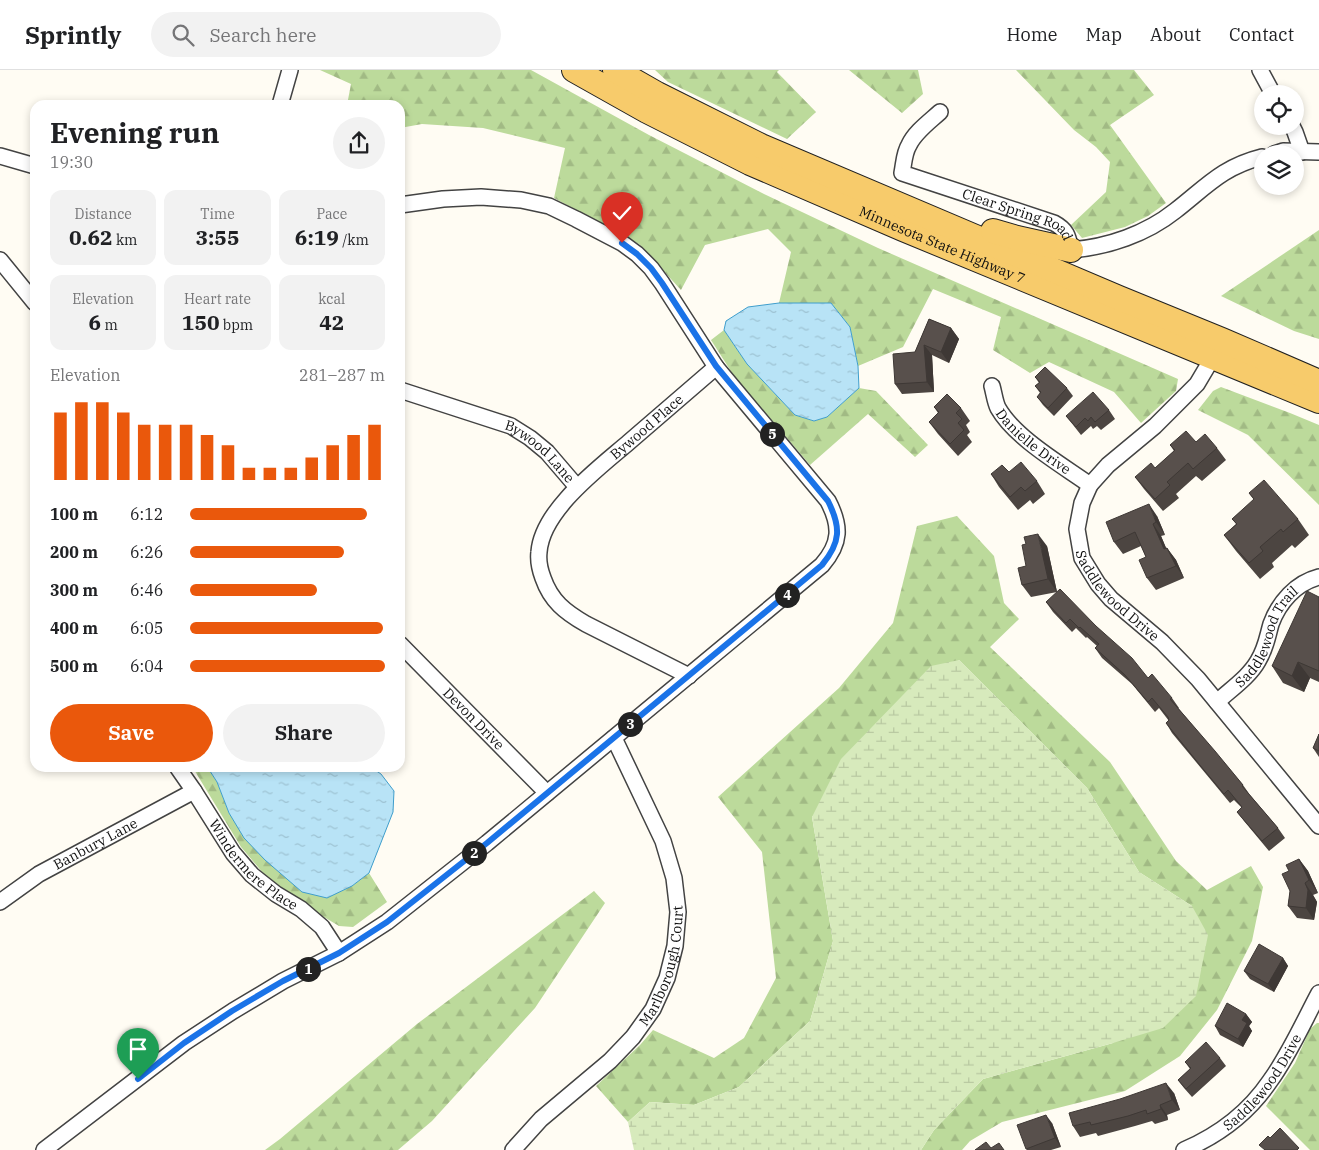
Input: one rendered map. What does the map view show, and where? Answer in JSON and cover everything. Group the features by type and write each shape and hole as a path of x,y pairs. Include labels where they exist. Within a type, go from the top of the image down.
{"main road":[{"name":"Minnesota State Highway 7","path":"574,70 647,111 750,163 904,229 1319,400"},
{"name":"Minnesota State Highway 7","path":"615,70 657,94 761,146 1319,382"},
{"path":"911,210 928,209 1017,238 1071,250"}],"street":[{"path":"281,100 290,70"},
{"path":"1260,70 1268,85"},
{"name":"Clear Spring Road","path":"940,112 914,136 908,146 902,173 1054,223 1062,227 1067,234 1071,250 1088,248 1127,238 1154,225 1174,212 1228,169 1254,158"},
{"path":"1304,152 1319,152"},
{"path":"0,156 30,165"},
{"path":"44,1150 192,1038 232,1011 283,981 339,953 394,917 487,843 822,565 831,554 837,542 834,514 828,501 716,366 662,283 637,254 622,243 576,218 549,206 520,200 481,197 443,199 405,204"},
{"path":"0,260 30,297"},
{"name":"Saddlewood Drive","path":"1213,357 1197,384 1155,426 1108,464 1090,485 1082,503 1077,529 1082,558 1098,584 1111,599 1162,642 1198,679 1319,826"},
{"name":"Bywood Place","path":"577,487 716,366"},
{"name":"Danielle Drive","path":"992,386 997,406 1006,420 1033,444 1090,485"},
{"name":"Bywood Lane","path":"405,392 510,426 530,438 547,452 577,487 552,516 544,532 539,552 540,571 547,590 558,604 574,617 689,676"},
{"name":"Saddlewood Trail","path":"1217,702 1245,677 1257,663 1266,648 1271,625 1277,610 1287,597 1299,586 1319,577"},
{"name":"Devon Drive","path":"405,649 547,793"},
{"name":"Marlborough Court","path":"513,1150 541,1119 610,1061 633,1037 652,1009 667,978 675,946 678,912 674,878 663,841 614,738"},
{"name":"Windermere Place","path":"181,772 233,853 252,875 276,894 301,909 322,927 339,953"},
{"name":"Banbury Lane","path":"0,902 39,874 194,791"},
{"name":"Saddlewood Drive","path":"1184,1150 1212,1137 1229,1125 1258,1097 1281,1064 1317,1000"}],"green space":[{"path":"320,70 531,70 649,135 764,194 878,248 1178,379 1176,391 1141,423 1114,392 1049,362 1030,373 993,350 1001,317 933,289 903,347 858,366 850,327 831,303 779,303 791,252 768,229 705,245 681,290 639,244 554,198 565,148 483,128 422,124 405,127 405,100 348,100 351,84"},
{"path":"655,70 779,70 777,72 816,112 787,139 668,82"},
{"path":"849,70 918,70 923,94 902,113"},
{"path":"1016,70 1134,70 1154,95 1110,125 1166,203 1148,216 1125,227 1082,238 1071,225 1106,192 1110,162 1096,147 1074,130"},
{"path":"1319,230 1319,339 1294,331 1221,296"},
{"path":"724,330 747,364 795,415 814,421 827,417 859,388 876,391 928,445 915,457 868,414 810,465 734,376 711,340"},
{"path":"1221,387 1319,425 1319,505 1248,435 1198,410 1213,391"},
{"path":"957,516 994,556 1004,603 1019,619 990,647 1110,762 1176,861 1207,890 1251,866 1263,887 1252,941 1217,1010 1180,1056 1125,1091 1002,1122 970,1141 962,1150 921,1150 934,1130 983,1079 1113,1043 1192,906 1139,872 1087,788 959,660 812,817 833,941 810,1021 739,1087 694,1105 650,1102 628,1122 596,1086 640,1045 653,1030 714,1058 744,1038 776,978 762,852 718,797 839,688 893,623 917,526"},
{"path":"959,660 1087,788 1139,872 1192,906 1208,935 1196,996 1163,1028 983,1079 934,1130 921,1150 634,1150 628,1122 650,1102 694,1105 739,1087 810,1021 833,941 812,817 841,759 931,666"},
{"path":"195,772 211,772 217,782 229,813 352,886 369,873 387,902 353,927 339,926 299,902 263,873 241,847"},
{"path":"594,891 605,903 535,1008 432,1121 398,1150 265,1150 417,1024"},
{"path":"1319,1023 1319,1150 1310,1150 1266,1106 1295,1063 1310,1029"}],"water":[{"path":"779,303 831,303 850,327 858,366 859,388 827,417 814,421 795,415 747,364 724,330 726,321 748,307"},
{"path":"211,772 378,772 394,791 393,812 369,873 352,886 327,898 302,892 265,860 244,838 229,813 217,782"}],"building":[{"path":"929,319 951,328 941,352 924,345 927,382 895,384 893,354 915,352"},
{"path":"1045,367 1067,388 1048,408 1037,397 1041,392 1035,386 1040,382 1035,377"},
{"path":"1093,392 1109,410 1095,422 1091,417 1088,421 1085,418 1076,427 1066,416"},
{"path":"947,394 961,408 956,413 962,419 958,423 964,430 950,444 929,422 939,412 934,407"},
{"path":"1186,431 1196,442 1205,434 1217,448 1193,469 1188,463 1167,482 1170,485 1155,499 1135,477 1151,463 1155,468 1175,450 1170,445"},
{"path":"1021,462 1037,481 1025,491 1021,487 1010,497 991,474 1002,465 1009,472"},
{"path":"1264,480 1298,519 1283,532 1281,529 1260,547 1263,551 1249,563 1224,535 1237,524 1232,519 1254,499 1249,493"},
{"path":"1149,504 1156,522 1153,524 1164,549 1167,548 1176,566 1147,578 1139,560 1146,557 1135,532 1114,542 1106,522"},
{"path":"1038,534 1048,579 1022,585 1018,568 1026,566 1022,545 1026,544 1024,537"},
{"path":"1060,589 1096,626 1132,658 1148,678 1152,674 1172,698 1170,699 1278,828 1262,841 1237,812 1242,807 1228,790 1224,794 1199,764 1166,723 1169,720 1168,717 1152,698 1148,702 1125,675 1095,648 1099,644 1070,619 1066,623 1046,602"},
{"path":"1307,591 1319,597 1319,671 1298,662 1292,676 1272,666"},
{"path":"1319,734 1319,751 1313,748"},
{"path":"1299,859 1309,880 1305,883 1308,890 1306,908 1288,906 1290,891 1282,874 1289,871 1286,865"},
{"path":"1259,944 1283,958 1268,984 1244,971"},
{"path":"1227,1003 1246,1014 1242,1020 1247,1023 1238,1039 1215,1026"},
{"path":"1206,1042 1220,1058 1186,1089 1178,1080 1191,1068 1185,1062"},
{"path":"1166,1083 1172,1100 1160,1105 1161,1109 1147,1114 1146,1110 1091,1125 1090,1122 1073,1126 1069,1113 1120,1099"},
{"path":"1046,1115 1055,1138 1026,1149 1017,1125"},
{"path":"1280,1128 1299,1148 1297,1150 1265,1150 1259,1145"},
{"path":"986,1142 991,1148 999,1143 1004,1150 975,1150"}],"route":[{"path":"138,1079 184,1043 232,1011 283,981 339,953 378,926 387,922 487,843 689,676 822,565 831,554 837,542 837,528 834,514 828,501 716,366 651,268 622,243"}]}
